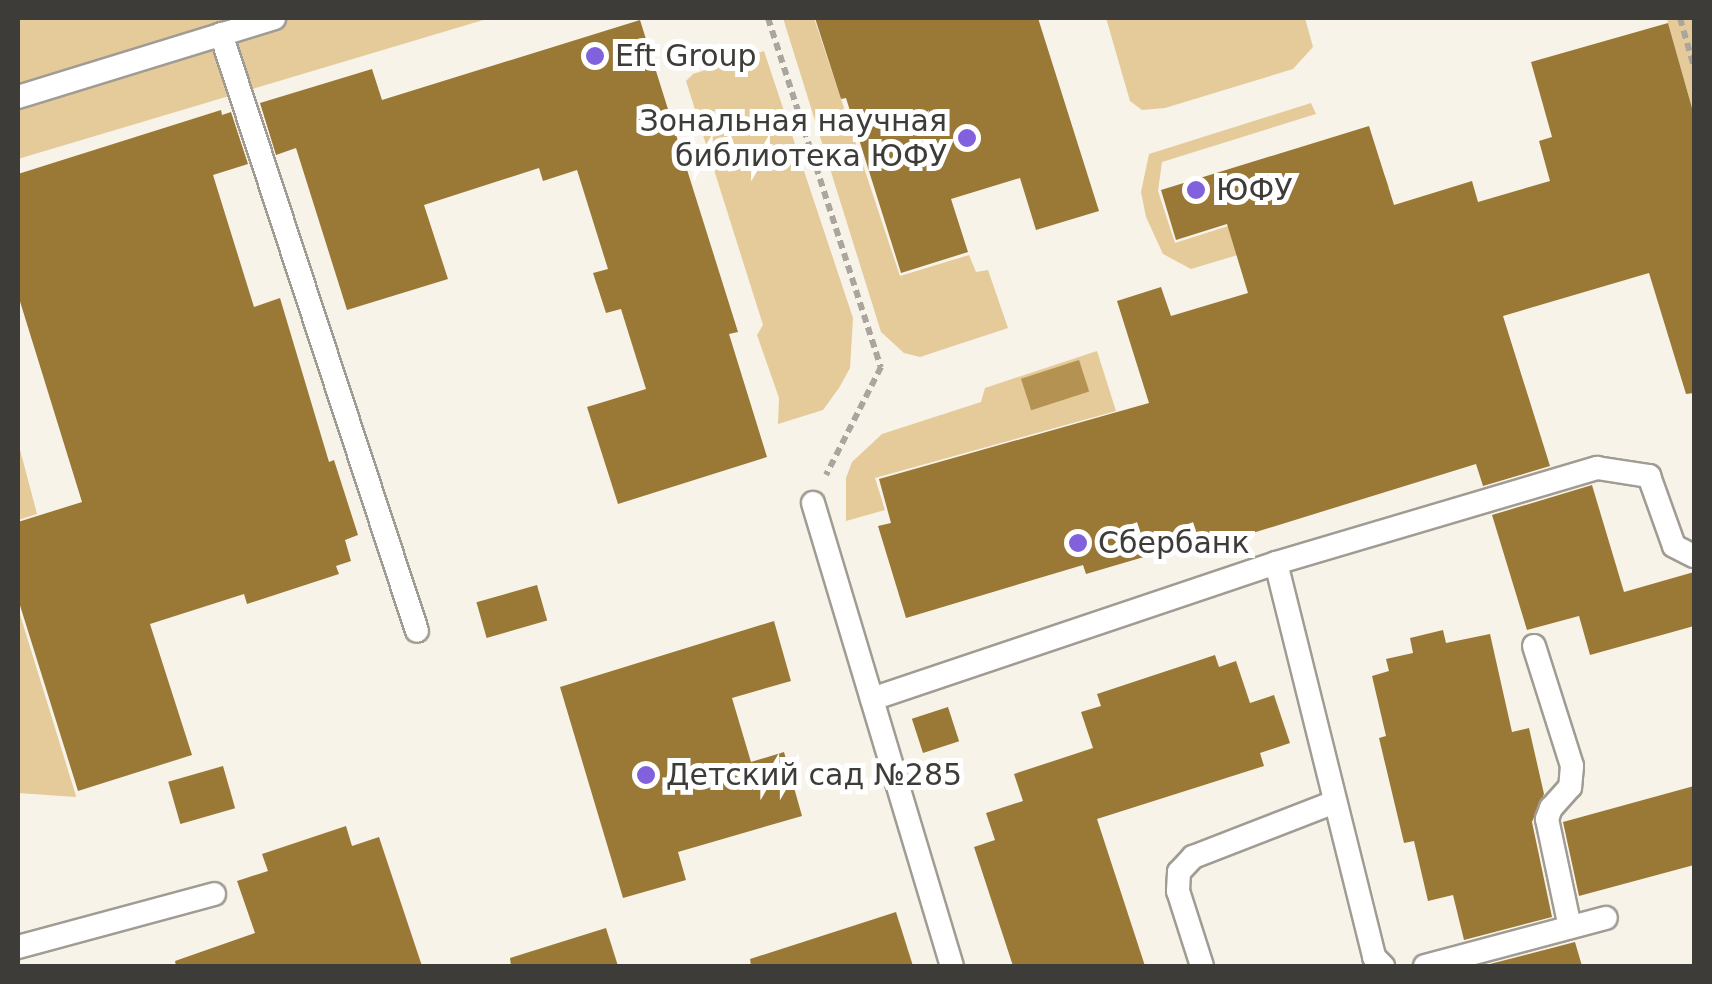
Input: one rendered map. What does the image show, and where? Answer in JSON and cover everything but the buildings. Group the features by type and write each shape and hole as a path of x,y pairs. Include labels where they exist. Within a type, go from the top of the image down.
{"lane":[{"path":"18,96 274,18"},
{"path":"221,34 416,631"},
{"path":"872,699 1276,563 1597,468 1649,476 1674,546 1686,556 1694,556"},
{"path":"813,503 952,966"},
{"path":"1276,563 1374,957 1382,966"},
{"path":"1534,646 1572,766 1570,787 1547,818 1570,928"},
{"path":"1202,966 1178,892 1179,872 1193,857 1335,802"},
{"path":"18,947 214,894"},
{"path":"1426,966 1606,918"}],"path":[{"path":"768,18 880,367 813,503"},
{"path":"1680,18 1694,67"}],"shaded area":[{"path":"18,18 490,18 18,159"},
{"path":"783,18 814,18 900,276 969,255 976,272 988,270 1008,328 920,357 904,353 881,332"},
{"path":"1106,18 1305,18 1313,47 1293,69 1165,108 1142,110 1130,101"},
{"path":"1667,18 1694,18 1694,115 1668,23"},
{"path":"764,51 853,318 850,368 839,388 823,410 778,424 779,398 757,335 763,325 686,81 693,74"},
{"path":"1311,103 1316,114 1162,162 1158,191 1175,243 1385,176 1389,187 1368,193 1374,214 1191,269 1163,254 1146,217 1141,192 1149,154"},
{"path":"1097,351 1116,411 875,478 885,510 846,521 846,478 852,462 882,434 981,402 985,388"},
{"path":"1079,360 1089,391 1031,410 1021,379"},
{"path":"18,442 37,514 18,520"},
{"path":"18,608 76,796 76,797 18,793"}],"place":[{"name":"Eft Group","path":"595,56"},
{"name":"Зональная научная библиотека ЮФУ","path":"967,138"},
{"name":"ЮФУ","path":"1196,190"},
{"name":"Сбербанк","path":"1078,543"},
{"name":"Детский сад №285","path":"646,775"}]}
